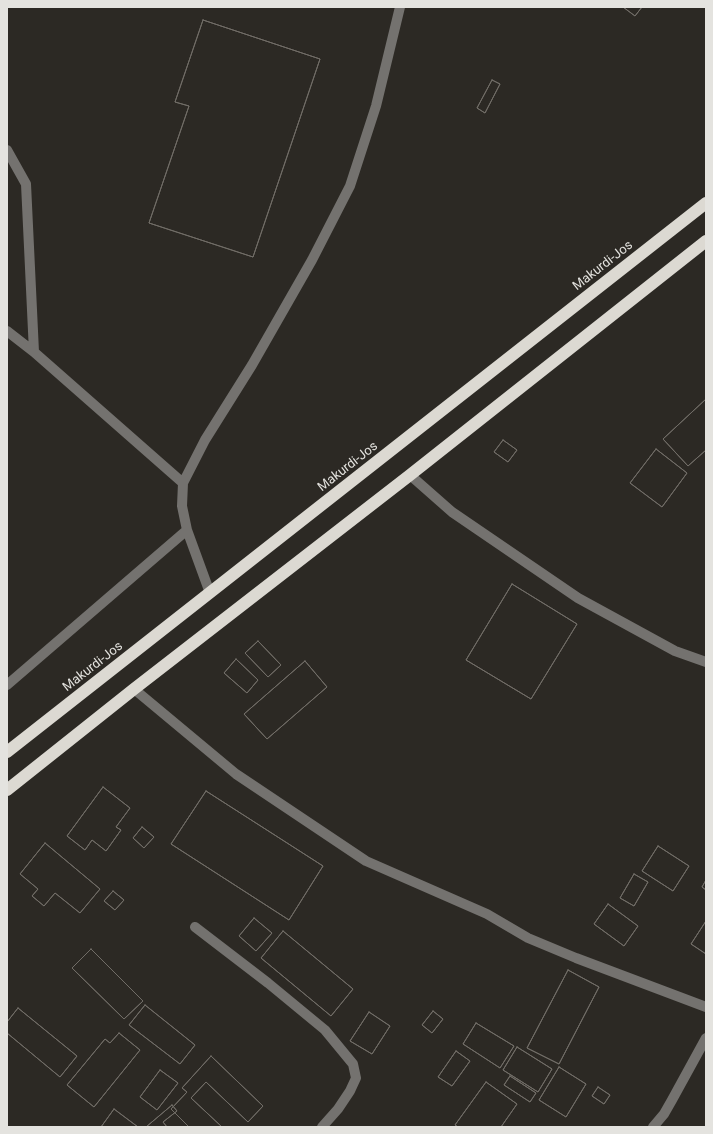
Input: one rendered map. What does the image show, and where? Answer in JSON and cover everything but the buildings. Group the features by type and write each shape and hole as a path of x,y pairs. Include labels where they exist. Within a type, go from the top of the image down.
{"highway":[{"name":"Makurdi-Jos","path":"7,752 706,203"},
{"path":"7,790 134,689 410,476 706,241"}],"street":[{"path":"210,593 187,530 182,506 184,483 205,440 252,365 312,260 350,186 376,106 400,7"},
{"path":"7,150 26,184 34,352"},
{"path":"7,331 34,352 184,483"},
{"path":"410,476 452,512 578,598 675,651 706,662"},
{"path":"7,685 187,530"},
{"path":"134,689 236,774 366,861 487,914 528,938 706,1008"},
{"path":"195,926 325,1030 353,1064 356,1078 350,1092 338,1109 322,1127"},
{"path":"653,1127 664,1114 706,1038"}]}
